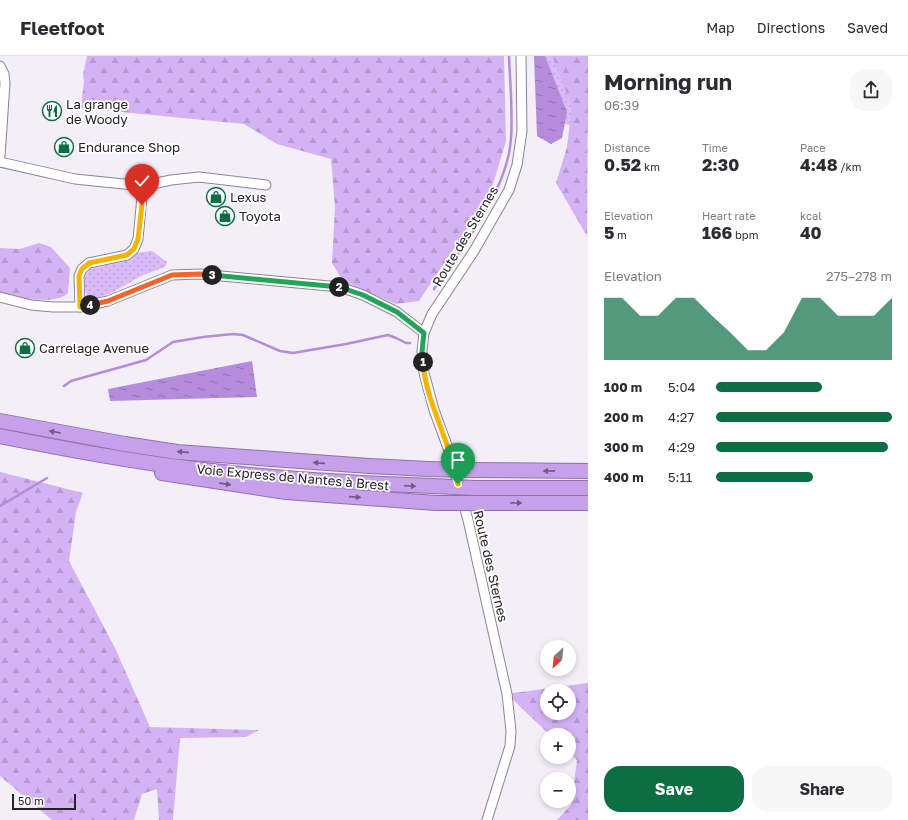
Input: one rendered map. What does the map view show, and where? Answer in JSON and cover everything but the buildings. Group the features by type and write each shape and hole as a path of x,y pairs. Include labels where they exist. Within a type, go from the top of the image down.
{"highway":[{"name":"Voie Express de Nantes à Brest","path":"0,421 177,452 428,469 588,471"},
{"name":"Voie Express de Nantes à Brest","path":"0,436 107,456 179,467 253,475 370,484 475,488 588,488"},
{"path":"107,456 129,468 286,492 436,503 588,503"}],"street":[{"name":"Route des Sternes","path":"487,820 510,746 511,732 507,694 468,520 448,448 434,410 424,372 422,351 424,333 432,314 474,251 509,190 517,165 522,130 521,56"},
{"path":"0,66 4,74 5,83 0,156"},
{"path":"0,162 75,179 143,186 171,180 200,177 266,185"},
{"path":"80,307 79,276 82,269 89,263 127,255 134,249 138,239 143,186"},
{"path":"0,298 31,305 80,307 108,301 172,275 200,274 340,287 363,295 397,312 424,333"}],"shaded area":[{"path":"540,56 588,56 588,132 560,122"},
{"path":"152,251 167,262 165,267 141,276 111,293 94,299 88,297 84,283 87,272 90,269 130,260 137,253"}],"green space":[{"path":"87,56 504,56 506,141 490,194 419,301 396,304 343,281 332,263 335,207 331,159 277,144 244,124 81,108 84,81 83,74"},
{"path":"552,56 588,56 587,236 556,183 567,147 572,106"},
{"path":"39,243 51,247 70,268 68,293 62,297 45,300 35,300 0,294 0,248 20,249"},
{"path":"0,472 83,493 76,512 69,561 115,648 150,727 259,730 246,737 180,738 173,820 159,820 157,789 142,794 134,820 52,820 0,776"},
{"path":"588,683 588,820 557,820 568,808 576,808 576,728 543,728 507,694 540,690 540,720 576,720 576,685"}],"water":[{"path":"534,56 545,56 567,112 562,138 551,144 537,136"},
{"path":"252,361 257,397 110,401 108,389"}],"waterway":[{"path":"434,289 470,236 493,198 508,159 512,118 509,56"},
{"path":"64,386 71,381 146,360 173,342 203,337 233,334 243,335 280,351 293,353 388,335 406,343 410,343"},
{"path":"0,506 47,478"}],"place":[{"name":"La grange de Woody","path":"52,111"},
{"name":"Endurance Shop","path":"64,147"},
{"name":"Lexus","path":"216,197"},
{"name":"Toyota","path":"225,216"},
{"name":"Carrelage Avenue","path":"25,348"}],"route":[{"path":"142,205 138,239 134,249 127,255 89,263 82,269 79,276 80,307 108,301 172,275 200,274 340,287 363,295 397,312 424,333 422,351 424,372 434,410 448,448 458,484"}]}
